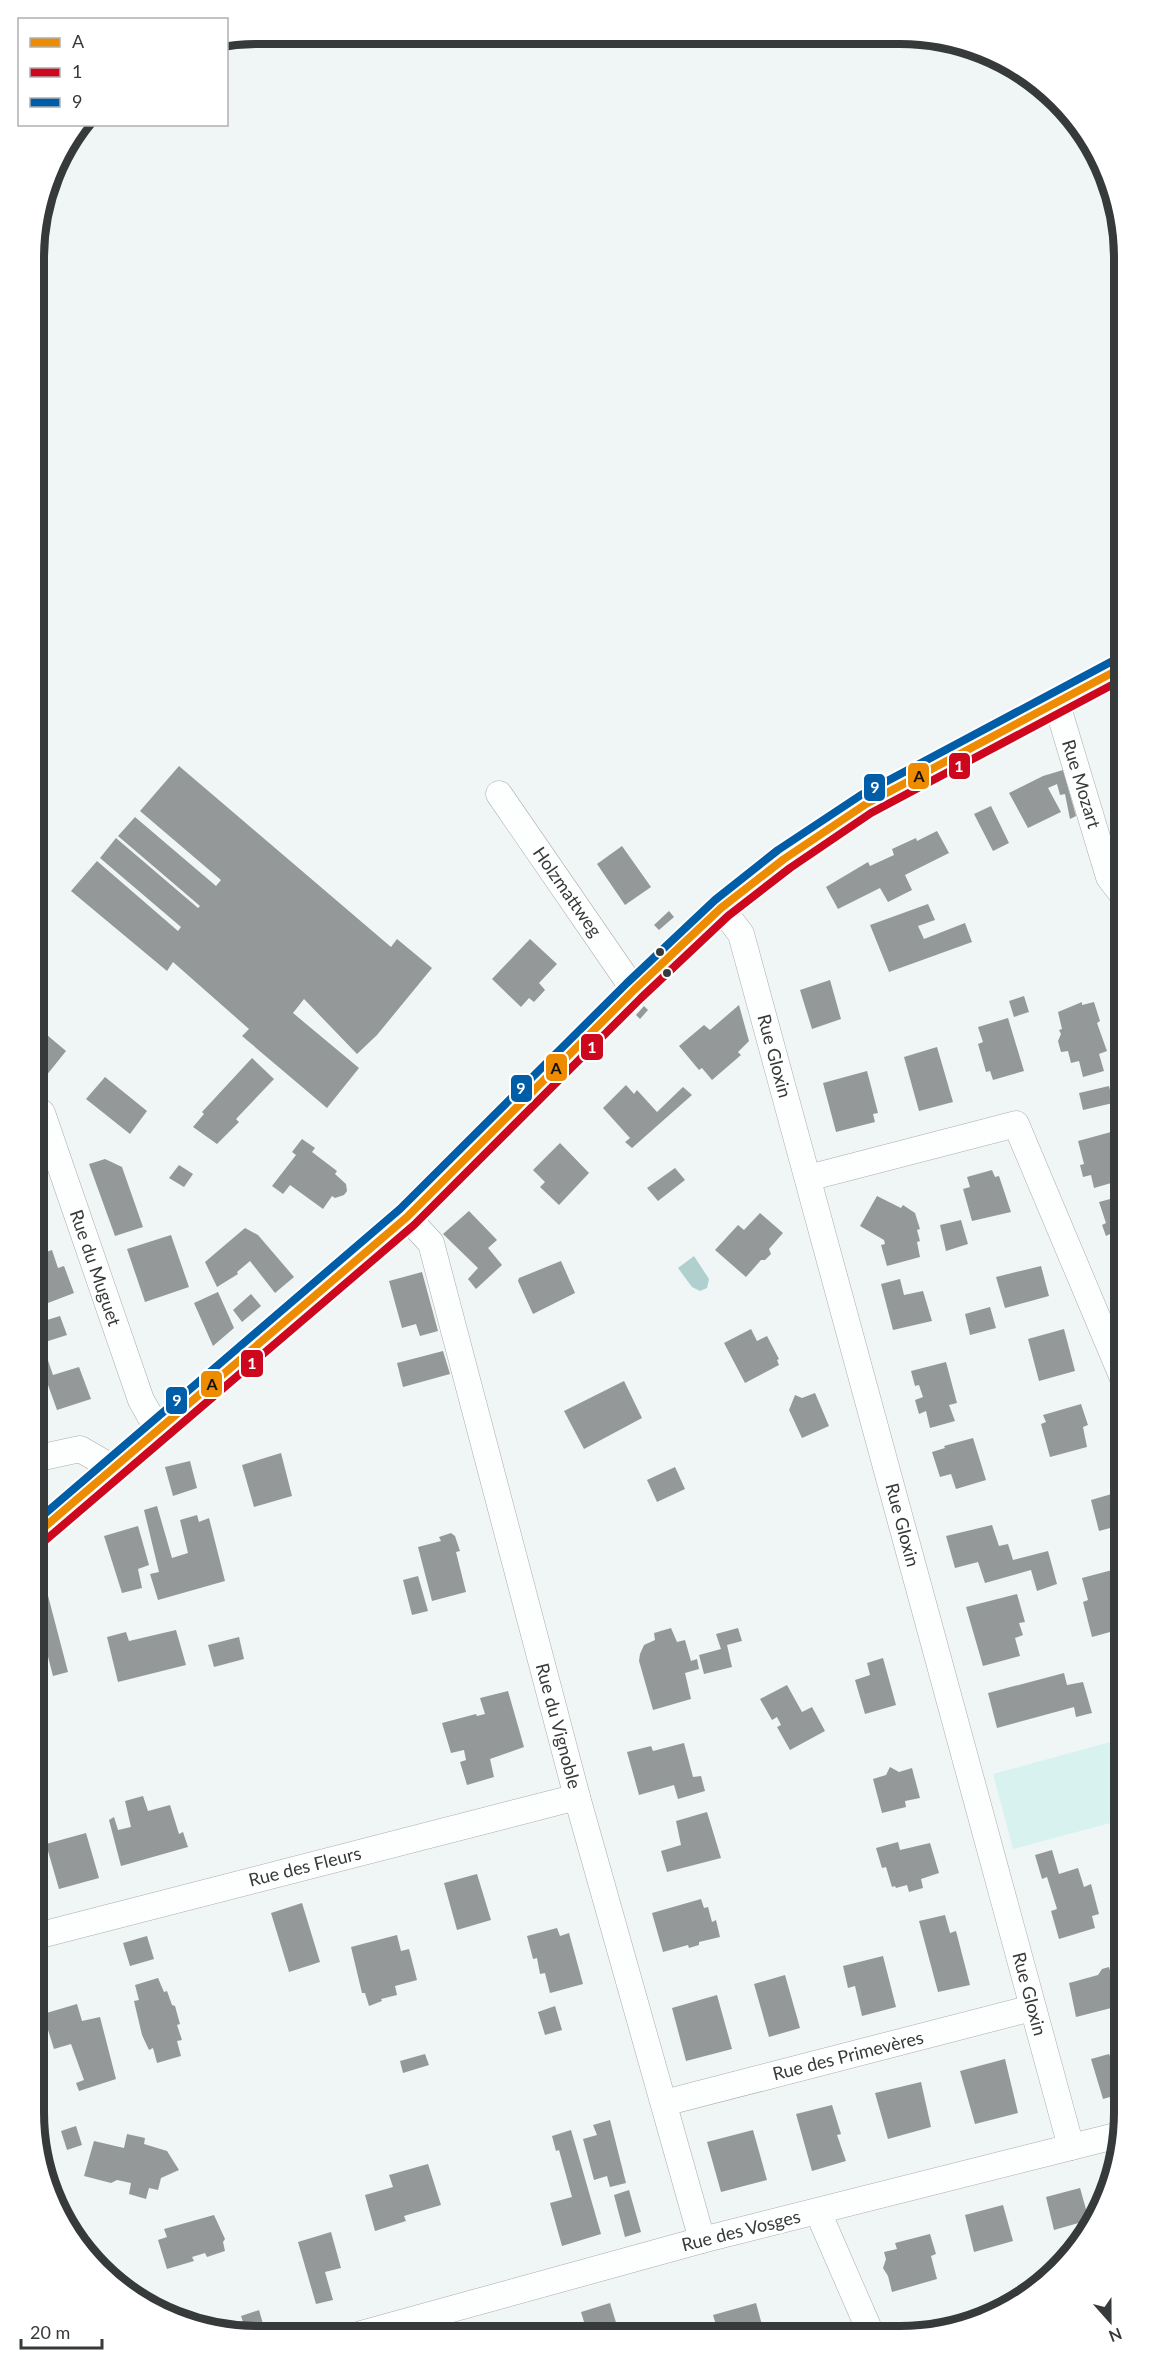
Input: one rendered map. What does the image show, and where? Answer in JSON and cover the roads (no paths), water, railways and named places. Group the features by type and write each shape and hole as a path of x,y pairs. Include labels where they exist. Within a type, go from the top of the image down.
{"street":[{"path":"44,1527 407,1217 634,990 721,908 784,859 866,804 1114,672"},
{"name":"Rue Mozart","path":"1056,701 1109,877 1114,884"},
{"name":"Holzmattweg","path":"499,794 634,990"},
{"name":"Rue Gloxin","path":"721,908 741,934 1071,2147"},
{"name":"Rue du Muguet","path":"44,1119 141,1400 158,1430"},
{"path":"808,1178 1016,1124 1114,1357"},
{"name":"Rue du Vignoble","path":"407,1217 431,1243 577,1797 702,2240"},
{"path":"44,1458 80,1449 113,1468"},
{"name":"Rue des Fleurs","path":"44,1934 577,1797"},
{"name":"Rue des Primevères","path":"664,2103 1032,2008"},
{"name":"Rue des Vosges","path":"390,2326 702,2240 1113,2136"},
{"path":"818,2212 868,2326"}]}
